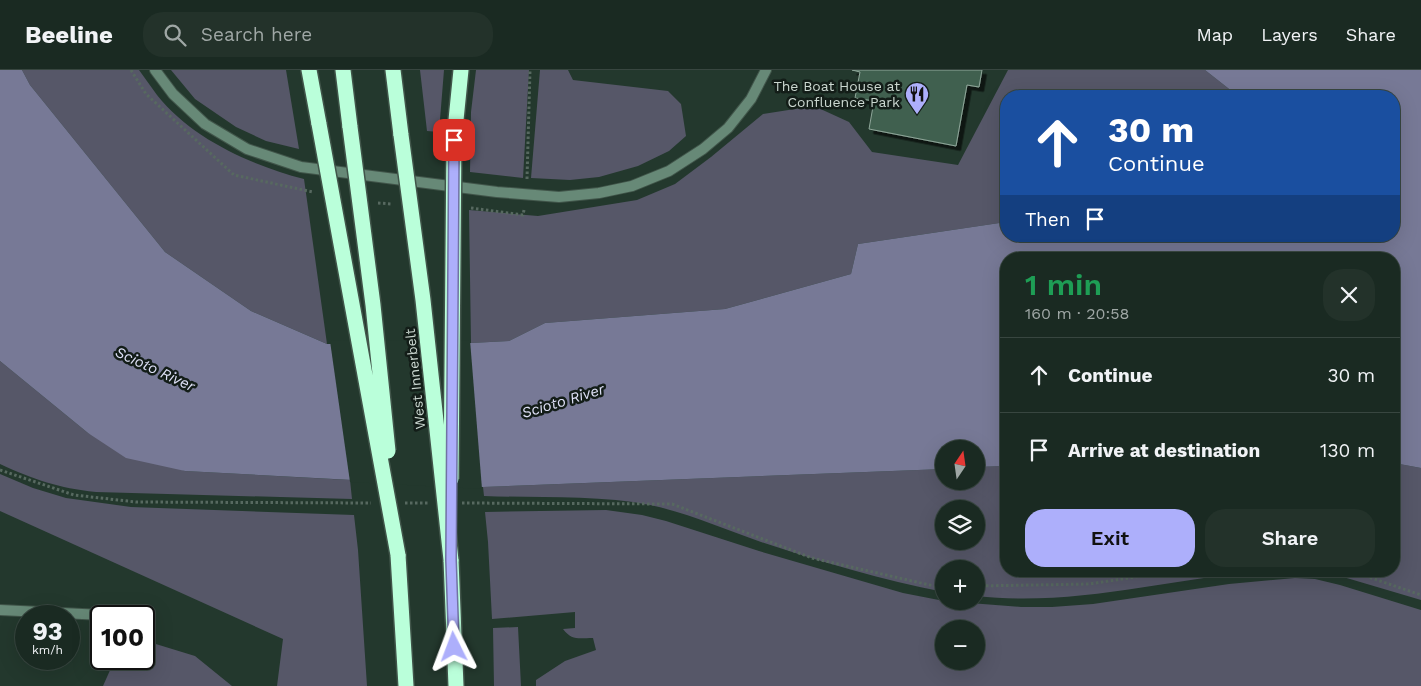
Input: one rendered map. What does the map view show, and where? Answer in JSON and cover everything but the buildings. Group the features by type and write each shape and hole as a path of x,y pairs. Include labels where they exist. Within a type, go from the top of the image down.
{"highway":[{"path":"308,70 398,555"},
{"path":"343,70 373,305 398,555 406,686"},
{"name":"West Innerbelt","path":"393,70 423,300 451,560 456,686"},
{"path":"451,560 454,140 461,70"}],"street":[{"path":"155,70 173,94 205,124 247,149 301,167 497,192 559,197 599,193 632,186 669,171 703,149 728,128 751,99 766,70"},
{"path":"0,610 90,614"}],"path":[{"path":"0,470 74,495 136,502 376,503"},
{"path":"395,503 435,503"},
{"path":"455,503 672,504 812,558 935,586"},
{"path":"985,586 1089,584 1135,577"},
{"path":"1368,577 1421,596"}],"shaded area":[{"path":"22,70 139,70 171,111 205,137 243,158 304,179 327,344 251,311 165,252 30,85"},
{"path":"171,70 286,70 299,149 266,141 236,127 195,99"},
{"path":"420,70 444,70 439,132 427,131"},
{"path":"476,70 529,70 523,178 470,172 471,112"},
{"path":"540,70 568,70 573,80 668,91 681,104 686,136 669,151 638,166 599,177 570,180 531,178"},
{"path":"1008,70 1205,70 1230,90 1000,90 1000,223 858,244 851,274 725,309 545,323 509,341 471,343 469,210 538,216 637,200 675,184 763,114 814,106 849,122 872,152 958,165"},
{"path":"0,361 88,433 185,471 350,480 352,499 96,492 58,486 24,475 0,464"},
{"path":"1400,464 1421,468 1421,600 1343,577 1400,577"},
{"path":"1000,466 1000,577 1211,577 1083,595 1048,598 985,596 985,560 935,560 935,590 829,563 761,542 664,508 589,498 484,496 483,487 935,469 935,490 985,490 985,467"},
{"path":"0,474 33,488 66,498 131,507 354,515 367,686 277,686 283,639 0,511"},
{"path":"606,510 642,515 903,593 935,599 935,610 985,610 985,604 1052,607 1093,604 1229,584 1295,578 1315,579 1421,610 1421,686 536,686 536,680 565,661 596,650 593,638 573,637 563,629 575,628 575,612 492,619 485,512"},
{"path":"518,627 521,686 494,686 493,628"},
{"path":"155,644 195,656 232,686 103,686 110,670 155,670"}],"water":[{"name":"Scioto River","path":"0,70 22,70 30,85 165,252 251,311 327,344 509,341 545,323 725,309 851,274 858,244 1000,223 1000,242 1400,242 1400,90 1230,90 1205,70 1421,70 1421,468 1400,464 1400,252 1000,252 1000,466 985,467 985,440 935,440 935,469 483,487 185,471 126,458 88,433 0,361"}],"pier":[{"path":"470,340 482,489 350,482 330,341"}],"place":[{"name":"The Boat House at Confluence Park","path":"917,115"}],"route":[{"path":"454,140 451,560 454,647"}]}
